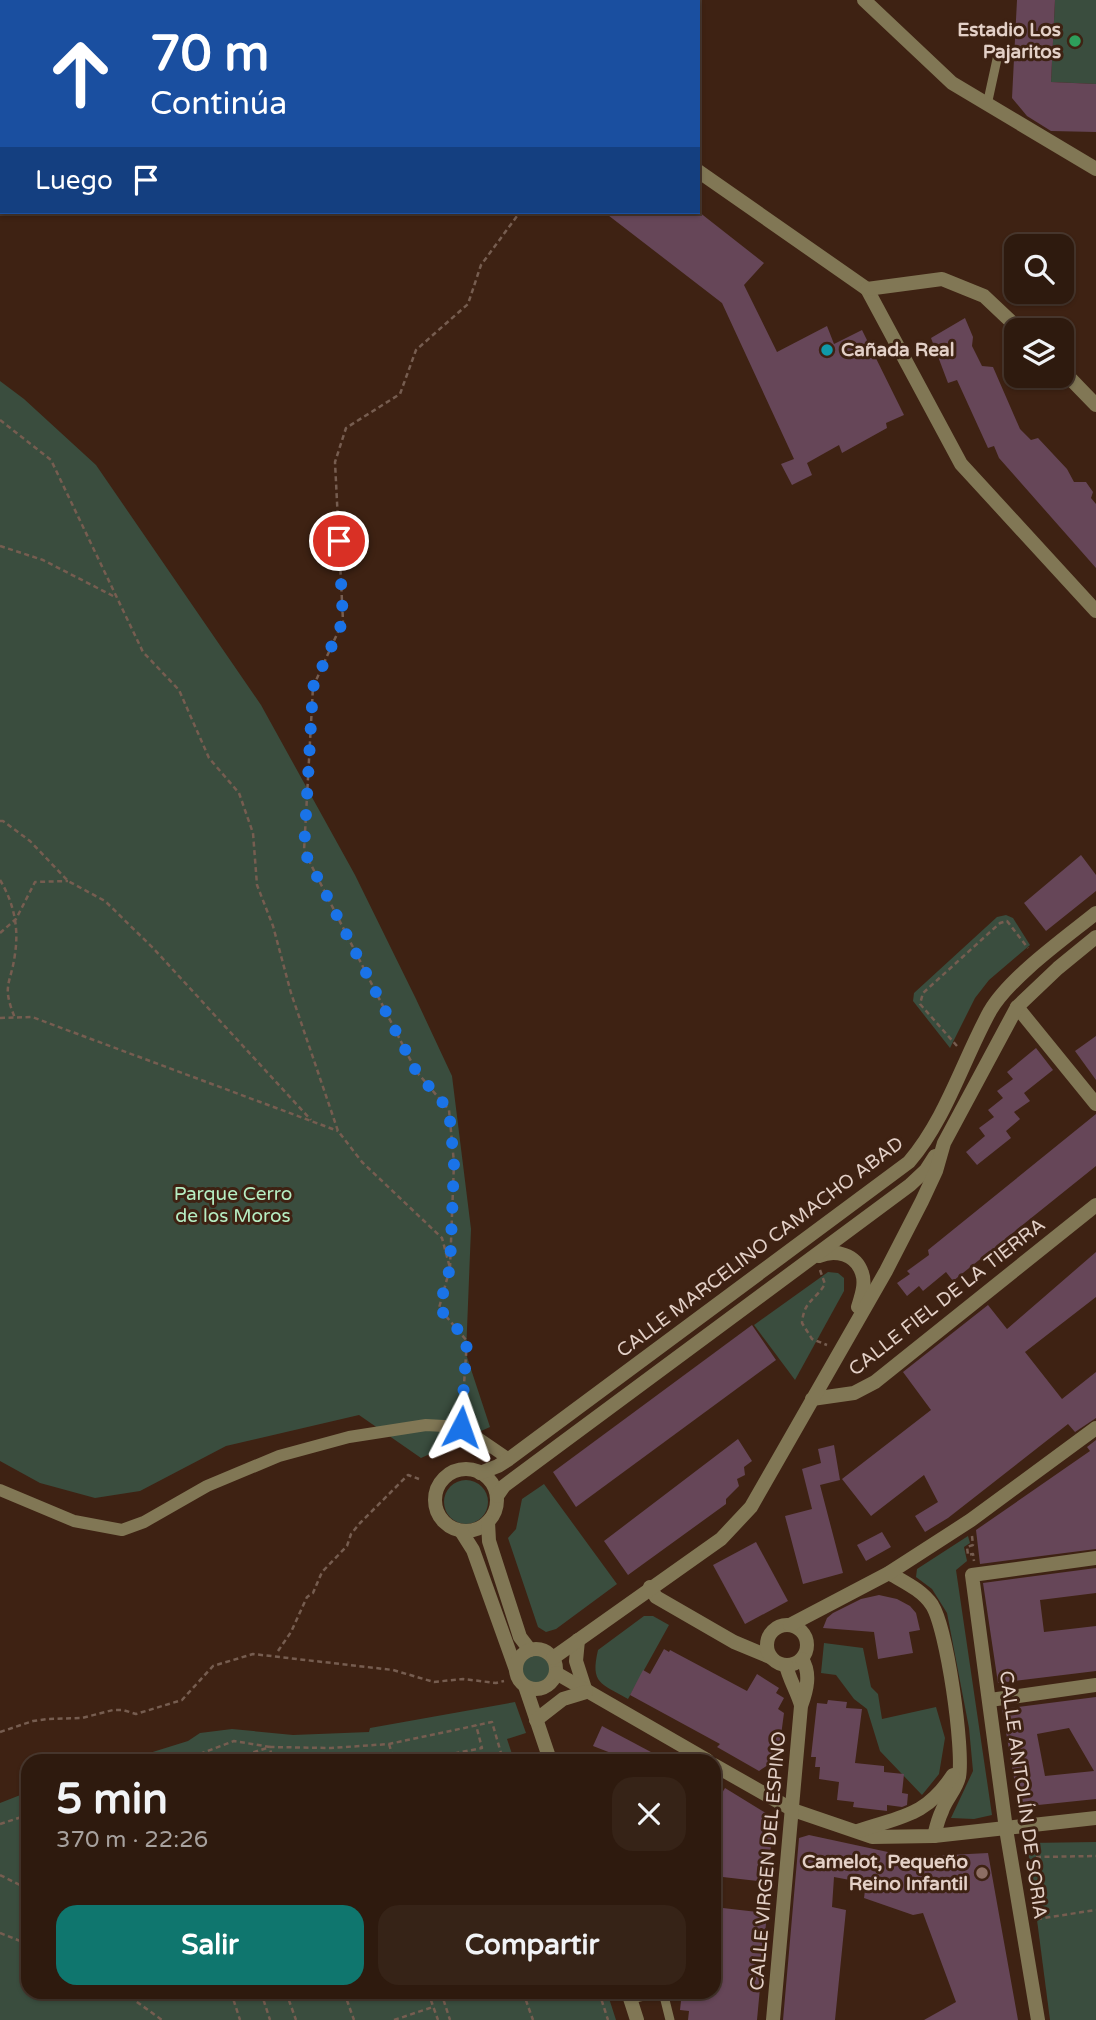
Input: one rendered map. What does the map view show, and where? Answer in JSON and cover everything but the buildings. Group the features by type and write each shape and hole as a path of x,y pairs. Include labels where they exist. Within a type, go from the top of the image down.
{"street":[{"path":"864,0 952,83 1096,169"},
{"path":"700,173 867,289 961,464 1096,611"},
{"path":"867,289 942,278 984,296 1007,318"},
{"path":"1074,382 1096,405"},
{"name":"CALLE MARCELINO CAMACHO ABAD","path":"480,1473 509,1459 909,1162 930,1133 992,1009 1013,984 1037,962 1096,914"},
{"path":"553,1658 649,1587 720,1539 743,1517 770,1475 886,1271 936,1171 944,1143 1017,1007 1096,937"},
{"path":"1017,1007 1095,1101"},
{"name":"CALLE MARCELINO CAMACHO ABAD","path":"497,1496 504,1486 910,1185 926,1170 944,1143"},
{"name":"CALLE FIEL DE LA TIERRA","path":"812,1399 853,1392 875,1382 1096,1205"},
{"path":"808,1261 828,1252 838,1252 849,1256 863,1274 863,1292 849,1332"},
{"path":"0,1490 74,1521 122,1530 144,1522 207,1486 279,1456 362,1435 426,1425 461,1427 509,1459"},
{"path":"770,1657 766,1647 768,1636 777,1627 790,1625 889,1573 971,1520 1096,1428"},
{"path":"488,1522 471,1531 451,1527 437,1511 436,1491 441,1481 459,1470 480,1473 488,1479 497,1496 497,1505 488,1522 489,1541 520,1637 530,1650"},
{"path":"461,1531 473,1550 548,1754"},
{"path":"973,1569 1096,1558"},
{"name":"CALLE ANTOLÍN DE SORIA","path":"973,1569 1006,1829 1038,2020"},
{"path":"889,1573 912,1586 931,1603 940,1621 955,1707 961,1762 958,1782 942,1810 934,1836"},
{"path":"649,1587 656,1597 734,1642 780,1664 797,1663 807,1648 806,1637 799,1629 790,1625"},
{"path":"806,1637 826,1606"},
{"path":"734,1642 768,1636"},
{"path":"578,1640 576,1661 586,1692"},
{"path":"519,1677 519,1657 530,1650 542,1650 553,1658 556,1673 696,1754"},
{"name":"CALLE VIRGEN DEL ESPINO","path":"773,2020 801,1706 806,1692 807,1668 802,1659"},
{"name":"CALLE VIRGEN DEL ESPINO","path":"786,1665 788,1675 796,1686 801,1706"},
{"path":"536,1720 544,1687 556,1673"},
{"path":"519,1677 544,1687 586,1692"},
{"path":"990,1700 1096,1685"},
{"path":"536,1720 563,1699 586,1692"},
{"path":"858,1831 918,1811 932,1802 961,1762"},
{"path":"721,1769 793,1810 873,1837 934,1836 1096,1818"},
{"path":"631,1999 637,2020"}],"lane":[{"path":"987,106 999,50"},
{"path":"664,1999 670,2020"}],"path":[{"path":"461,1427 467,1340 439,1308 450,1268 454,1163 449,1110 416,1071 304,851 313,687 343,621 335,462 346,428 400,394 416,350 468,304 481,265 519,214"},
{"path":"0,420 51,460 144,652 179,690 209,758 239,793 253,833 257,885 273,926 291,993 338,1131 362,1162 442,1238 450,1268"},
{"path":"0,546 43,560 117,598"},
{"path":"0,821 30,841 68,881 104,901 144,939 311,1120"},
{"path":"0,880 16,919 15,957 7,982 8,1001 15,1017"},
{"path":"0,933 16,919 35,882 68,881"},
{"path":"969,1054 952,1043 920,1004 923,993 1000,923 1007,921 1037,962"},
{"path":"0,1018 32,1017 338,1131"},
{"path":"808,1261 824,1276 825,1284 808,1301 802,1323 812,1339 839,1351"},
{"path":"278,1651 291,1632 307,1597 313,1593 322,1572 347,1546 359,1523 408,1475 419,1479"},
{"path":"972,1535 973,1545 967,1546 968,1555 973,1554 973,1569"},
{"path":"0,1732 33,1721 82,1718 113,1710 136,1714 182,1700 213,1667 253,1654 393,1670 434,1682 463,1679 496,1683 519,1677"},
{"path":"200,1754 234,1741 270,1747 331,1748 389,1744 492,1722 502,1754"},
{"path":"452,1754 482,1748 476,1725"},
{"path":"389,1744 392,1754"},
{"path":"248,1754 270,1747"},
{"path":"270,1747 271,1754"},
{"path":"0,1824 21,1817"},
{"path":"1036,1857 1096,1856"},
{"path":"0,1875 21,1886"},
{"path":"1021,1917 1036,1919 1096,1910"},
{"path":"0,1933 21,1941"},
{"path":"133,1999 162,2020"},
{"path":"233,1999 240,2020"},
{"path":"263,1999 270,2020"},
{"path":"288,1999 296,2020"},
{"path":"346,1999 354,2020"},
{"path":"430,1999 438,2020"},
{"path":"443,1999 450,2020"},
{"path":"526,1999 533,2020"},
{"path":"601,1999 608,2020"},
{"path":"394,2020 433,2007"}],"green space":[{"name":"Estadio Los Pajaritos","path":"1055,0 1096,0 1096,84 1051,82"},
{"name":"Parque Cerro de los Moros","path":"0,381 24,399 96,465 261,705 355,875 452,1076 471,1229 466,1354 490,1427 421,1458 359,1415 226,1446 140,1491 95,1498 40,1483 0,1461"},
{"path":"1006,915 1013,918 1030,945 989,980 975,998 950,1048 913,1001 914,993 997,917"},
{"path":"828,1272 838,1273 844,1278 844,1291 795,1380 754,1325"},
{"path":"466,1480 481,1487 488,1502 481,1517 466,1524 451,1517 444,1502 451,1487"},
{"path":"544,1484 617,1584 556,1629 546,1632 538,1627 508,1538 516,1529 522,1499"},
{"path":"968,1536 970,1543 964,1547 967,1561 956,1570 992,1815 974,1819 951,1818 973,1771 969,1728 947,1613 932,1589 916,1577 917,1569"},
{"path":"644,1616 653,1616 669,1625 628,1699 600,1681 596,1670 598,1650"},
{"path":"824,1643 863,1648 871,1687 878,1694 882,1719 936,1707 945,1738 939,1774 922,1795 880,1751 867,1709 854,1699 836,1675 821,1673"},
{"path":"536,1655 547,1659 551,1670 547,1681 536,1685 525,1681 521,1670 525,1659"},
{"path":"515,1702 526,1733 507,1739 512,1754 146,1754 188,1741 200,1733 232,1729 293,1735 369,1732 370,1728"},
{"path":"21,1795 21,1999 609,1999 616,2020 0,2020 0,1803"},
{"path":"1096,1842 1096,2020 1050,2020 1027,1843"}],"place":[{"name":"Estadio Los Pajaritos","path":"1075,41"},
{"name":"Cañada Real","path":"827,350"},
{"name":"Camelot, Pequeño Reino Infantil","path":"982,1873"}],"route":[{"path":"339,541 343,621 313,687 304,851 416,1071 449,1110 454,1163 450,1268 439,1308 467,1340 461,1427"}]}
